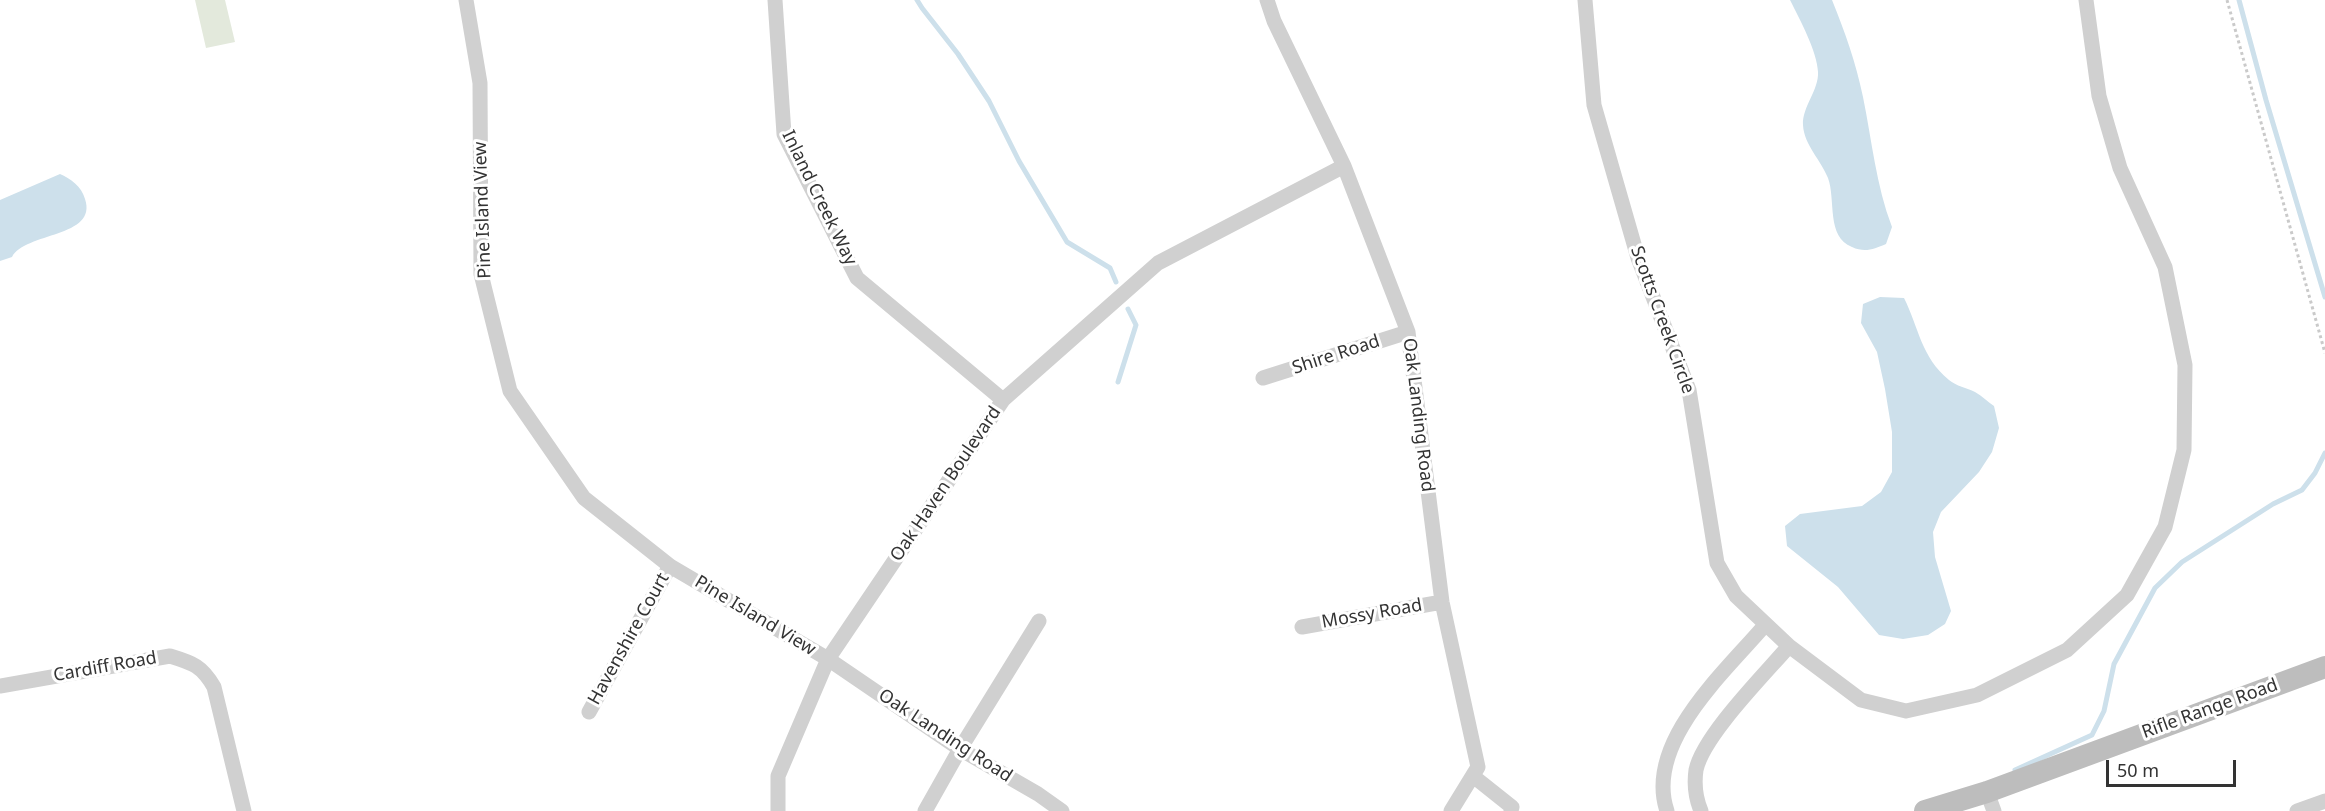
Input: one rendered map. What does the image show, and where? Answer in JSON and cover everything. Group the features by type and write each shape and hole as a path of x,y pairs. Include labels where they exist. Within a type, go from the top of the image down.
{"main road":[{"name":"Rifle Range Road","path":"1925,811 1991,801 2325,668"}],"street":[{"name":"Pine Island View","path":"466,0 480,83 481,274 510,391 584,498 670,566 828,659"},
{"name":"Inland Creek Way","path":"775,0 784,134 857,278 1003,400"},
{"name":"Oak Landing Road","path":"1267,0 1274,21 1344,166 1408,332 1442,602 1478,767 1473,776"},
{"name":"Scotts Creek Circle","path":"1585,0 1594,105 1638,258 1689,390 1717,563 1736,596 1789,646 1861,700 1906,711 1977,695 2067,650 2127,595 2166,527 2184,450 2185,365 2165,267 2120,168 2099,96 2086,0"},
{"name":"Oak Haven Boulevard","path":"778,811 778,776 828,659 1003,400 1158,263 1344,166"},
{"name":"Shire Road","path":"1263,378 1408,332"},
{"name":"Havenshire Court","path":"589,712 670,566"},
{"name":"Mossy Road","path":"1302,627 1442,602"},
{"path":"925,811 960,749 1039,621"},
{"path":"1667,811 1664,803 1665,763 1685,719 1766,626"},
{"path":"1701,811 1696,798 1696,770 1712,736 1789,646"},
{"name":"Cardiff Road","path":"0,686 170,656 192,663 206,672 214,687 244,811"},
{"name":"Oak Landing Road","path":"828,659 960,749 1038,794 1062,811"},
{"path":"1451,811 1473,776 1512,807 1511,811"},
{"path":"2297,811 2325,801"}],"path":[{"path":"2227,0 2325,353"}],"shaded area":[{"path":"195,0 225,0 235,42 206,48"}],"water":[{"path":"1790,0 1832,0 1854,60 1878,179 1892,227 1886,244 1869,250 1857,249 1844,242 1838,235 1833,217 1828,178 1806,139 1803,125 1803,118 1818,79 1817,64"},
{"path":"60,174 75,184 85,199 86,212 81,221 71,228 31,243 19,249 12,257 0,261 0,200"},
{"path":"1880,297 1904,298 1932,362 1952,382 1975,392 1994,406 1999,428 1992,452 1979,472 1941,512 1933,532 1935,557 1951,611 1945,624 1928,635 1903,639 1879,635 1838,587 1787,546 1785,526 1800,514 1862,506 1881,492 1892,472 1892,432 1885,389 1877,352 1861,323 1863,304"}],"waterway":[{"path":"917,0 958,54 989,101 1019,161 1067,242 1110,268 1116,282"},
{"path":"2239,0 2266,100 2325,297"},
{"path":"1118,382 1136,325 1128,309"},
{"path":"2015,770 2092,735 2104,711 2114,664 2155,588 2182,562 2273,504 2302,490 2315,473 2325,453"}]}
